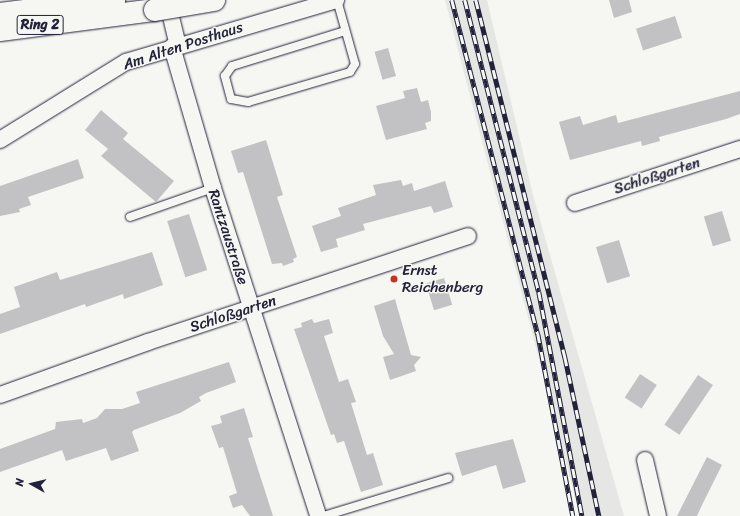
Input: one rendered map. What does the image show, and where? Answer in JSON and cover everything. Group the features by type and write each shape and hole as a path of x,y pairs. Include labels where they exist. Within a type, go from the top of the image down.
{"main road":[{"name":"Ring 2","path":"0,30 80,13 114,0"},
{"name":"Ring 2","path":"0,14 80,13 214,0"}],"street":[{"name":"Rantzaustraße","path":"167,0 175,46 213,188 318,516"},
{"name":"Am Alten Posthaus","path":"0,140 126,62 175,46 336,0"},
{"name":"Schloßgarten","path":"575,203 740,149"},
{"name":"Schloßgarten","path":"0,395 251,308 468,236"},
{"path":"645,460 658,516"}],"lane":[{"path":"336,0 355,64 350,72 248,102 231,99 225,76 232,66 345,31"},
{"path":"130,217 213,188"},
{"path":"324,516 448,478"}],"shaded area":[{"path":"445,0 487,0 533,195 624,516 580,516"}],"building":[{"path":"609,0 629,0 632,12 614,18"},
{"path":"675,16 682,38 643,51 636,29"},
{"path":"388,48 396,76 383,80 375,52"},
{"path":"417,88 421,102 428,100 431,112 431,121 425,123 427,129 386,140 376,106 405,98 403,91"},
{"path":"740,91 740,114 659,137 660,141 642,146 641,141 570,160 559,122 580,116 583,125 616,115 618,123"},
{"path":"101,110 128,133 123,139 174,181 156,202 101,156 108,149 85,130"},
{"path":"266,140 283,195 277,197 297,257 293,259 294,262 283,266 282,263 272,264 243,172 238,173 231,151"},
{"path":"78,159 84,178 28,197 31,205 19,209 20,212 0,216 0,186"},
{"path":"401,180 403,186 412,183 414,191 445,181 453,207 434,213 431,206 363,224 365,230 336,239 338,247 321,252 312,226 341,216 338,208 376,195 373,185"},
{"path":"722,211 731,241 713,246 704,217"},
{"path":"189,214 207,270 185,277 167,221"},
{"path":"619,240 630,276 607,283 596,247"},
{"path":"152,252 163,285 124,299 123,294 86,307 85,304 0,334 0,314 20,307 14,287 57,272 60,280"},
{"path":"444,278 452,305 434,310 426,284"},
{"path":"395,299 411,355 421,357 414,365 416,371 390,380 383,357 394,354 383,336 374,306"},
{"path":"312,319 314,323 329,319 333,333 324,336 339,382 348,379 356,402 351,403 367,455 373,453 383,485 361,492 344,441 337,443 334,434 331,435 294,329 302,327 301,323"},
{"path":"229,362 236,382 206,393 199,397 201,401 180,413 134,430 132,432 139,451 111,461 106,448 66,461 62,450 0,472 0,449 55,429 56,422 82,419 83,423 97,418 105,409 122,409 140,403 136,392"},
{"path":"640,374 657,385 642,408 625,397"},
{"path":"698,375 713,385 679,435 664,425"},
{"path":"244,408 253,437 248,438 273,516 250,516 242,505 233,508 229,496 237,493 223,447 219,448 211,426 222,423 220,416"},
{"path":"513,439 526,482 503,489 496,465 462,476 455,453"},
{"path":"707,457 722,465 697,516 677,516"}],"railway":[{"path":"452,0 538,334 573,516"},
{"path":"465,0 539,292 582,516"},
{"path":"476,0 565,357 599,516"}],"place":[{"name":"Ernst Reichenberg","path":"394,279"}]}
